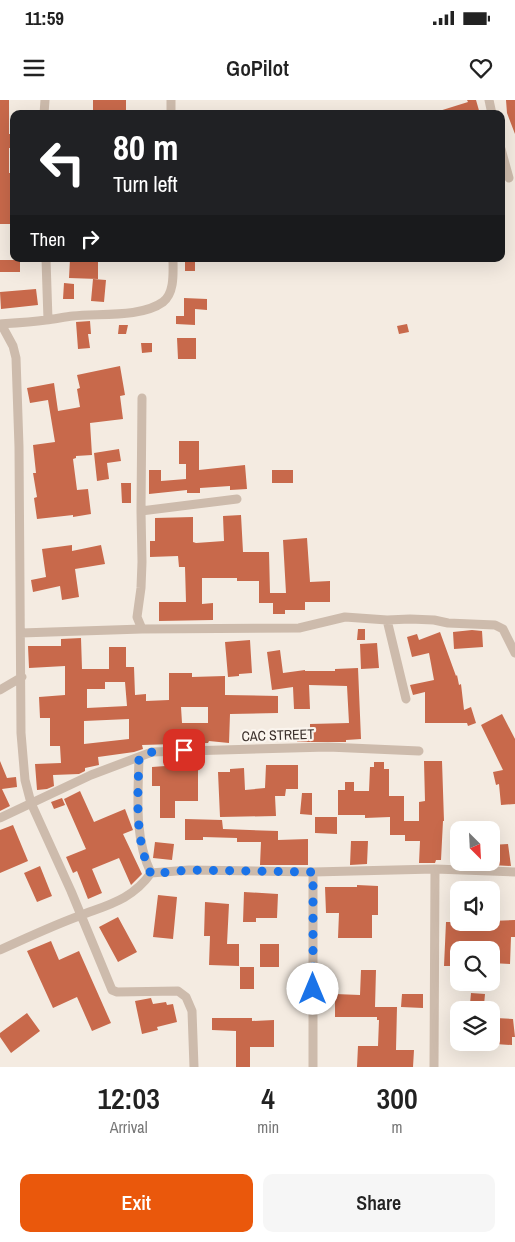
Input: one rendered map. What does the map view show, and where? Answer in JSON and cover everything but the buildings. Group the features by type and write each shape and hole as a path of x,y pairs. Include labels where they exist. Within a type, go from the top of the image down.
{"street":[{"path":"505,166 508,178"},
{"path":"46,262 48,320"},
{"path":"173,262 170,294 164,302 154,306 114,315 72,316 1,324 13,346 16,358 19,447 21,733 25,780 31,803 112,990 117,992 151,993 178,991 186,997 192,1011 194,1067"},
{"path":"142,398 142,562 137,617 142,629"},
{"path":"141,512 238,499"},
{"path":"21,633 142,629 299,628 344,617 386,620 410,619 495,625 503,629 515,653"},
{"path":"386,620 406,699"},
{"path":"0,690 22,677"},
{"name":"CAC STREET","path":"0,818 91,775 152,752 168,750 328,747 419,751"},
{"path":"139,758 137,807 140,840 144,859 151,874"},
{"path":"151,874 189,870 313,872 435,870 515,872"},
{"path":"434,1067 435,870"},
{"path":"313,872 313,1067"},
{"path":"0,950 80,915 108,906 145,883 151,874"}],"route":[{"path":"184,750 152,752 139,758 137,807 140,840 144,859 151,874 189,870 313,872 313,989"}]}
